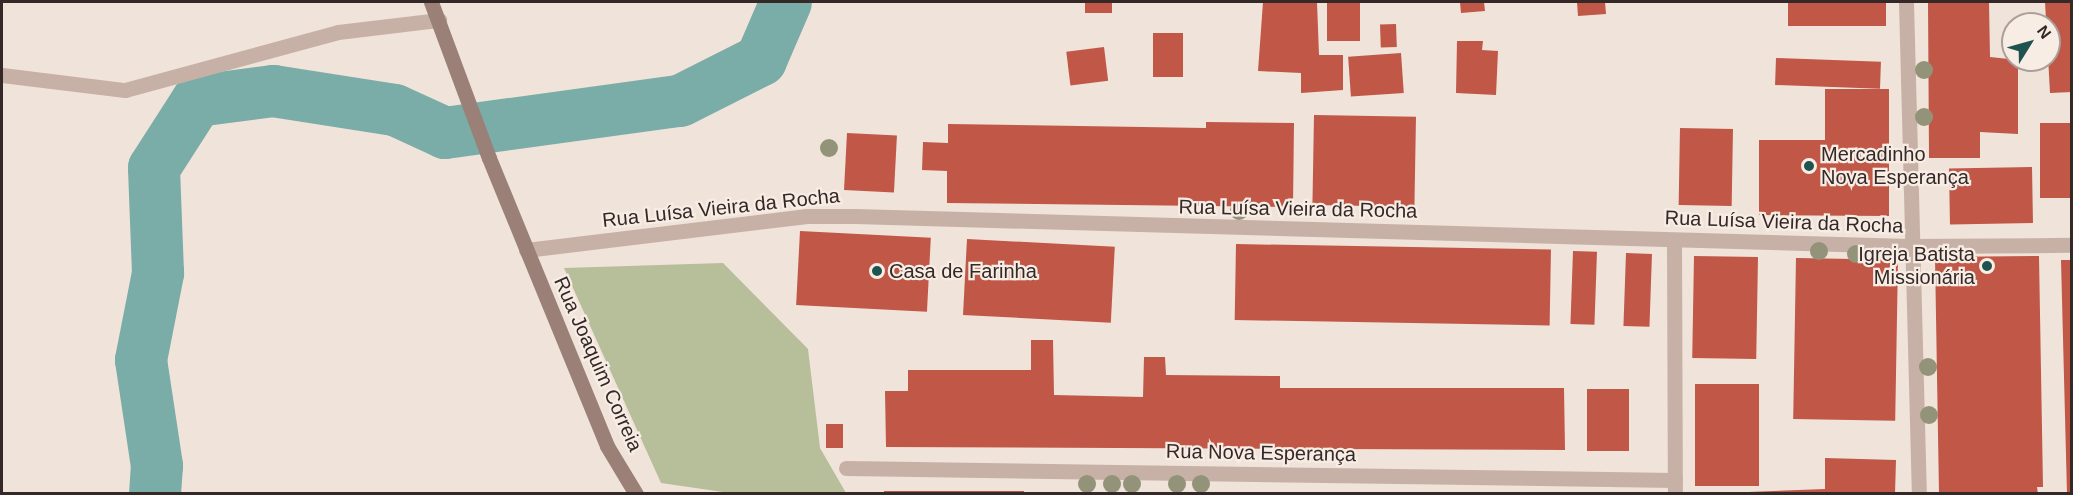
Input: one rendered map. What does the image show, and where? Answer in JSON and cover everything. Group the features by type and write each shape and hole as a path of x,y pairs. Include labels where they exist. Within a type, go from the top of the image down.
{"street":[{"name":"Rua Joaquim Correia","path":"431,2 489,158 607,446 636,494"},
{"path":"1906,2 1909,246 1919,494"},
{"path":"2,75 125,90 338,33 439,20"},
{"name":"Rua Luísa Vieira da Rocha","path":"526,250 816,216 1909,246 2072,245"},
{"path":"1674,240 1675,487"},
{"name":"Rua Nova Esperança","path":"846,468 1675,487"}],"green space":[{"path":"723,263 808,349 820,448 846,493 730,493 661,483 564,268"}],"building":[{"path":"1085,2 1112,2 1112,13 1085,13"},
{"path":"1263,2 1317,2 1319,55 1343,55 1343,90 1301,93 1301,73 1258,71"},
{"path":"1327,2 1360,2 1360,41 1327,41"},
{"path":"1460,2 1484,2 1485,11 1461,13"},
{"path":"1577,2 1605,2 1606,14 1578,16"},
{"path":"1788,2 1886,2 1886,26 1788,26"},
{"path":"1928,2 1989,2 1990,57 2001,58 2001,72 2018,72 2018,134 1980,132 1980,158 1929,158"},
{"path":"2045,2 2072,2 2072,92 2050,93 2049,72 2061,72 2061,12 2046,12"},
{"path":"1396,24 1397,47 1381,48 1380,25"},
{"path":"1153,33 1183,33 1183,77 1153,77"},
{"path":"1457,41 1483,41 1482,50 1498,51 1496,95 1456,93"},
{"path":"1104,47 1108,81 1070,85 1066,52"},
{"path":"1401,53 1404,93 1351,97 1348,57"},
{"path":"1776,58 1881,62 1880,89 1775,85"},
{"path":"1825,89 1889,89 1889,216 1759,215 1759,140 1825,140"},
{"path":"1314,115 1416,117 1414,207 1312,205"},
{"path":"1206,122 1294,123 1293,207 947,203 947,171 922,170 923,142 948,143 948,124 1206,128"},
{"path":"2040,123 2072,123 2072,198 2040,198"},
{"path":"1680,128 1733,129 1732,206 1679,205"},
{"path":"847,133 897,136 894,193 844,190"},
{"path":"2032,167 2033,223 1950,224 1949,168"},
{"name":"Casa de Farinha","path":"800,231 931,238 927,312 796,305"},
{"path":"967,239 1115,247 1111,323 963,315"},
{"path":"1236,244 1551,249 1550,325 1235,320"},
{"path":"1573,251 1597,252 1594,325 1570,324"},
{"path":"1626,253 1652,254 1649,327 1623,326"},
{"path":"1694,256 1758,257 1756,359 1692,358"},
{"path":"2039,256 2043,487 2037,487 2038,494 1939,494 1935,257"},
{"path":"1796,258 1898,260 1895,421 1793,419"},
{"path":"2061,260 2072,260 2072,494 2067,494"},
{"path":"1031,340 1053,340 1054,395 1143,397 1144,357 1165,357 1166,375 1280,376 1280,388 1564,388 1565,450 886,447 885,391 908,391 908,370 1031,370"},
{"path":"1695,384 1759,384 1759,486 1695,486"},
{"path":"1587,389 1629,389 1629,451 1587,451"},
{"path":"826,424 843,424 843,448 826,448"},
{"path":"1825,458 1896,460 1895,494 1697,494 1825,489"},
{"path":"884,491 1024,491 1024,494 884,494"}],"waterway":[{"path":"155,494 157,466 141,360 158,273 154,168 197,101 273,91 395,110 445,133 680,101 761,60 786,2"}],"place":[{"name":"Mercadinho Nova Esperança","path":"1809,166"},
{"name":"Igreja Batista Missionária","path":"1987,266"},
{"name":"Casa de Farinha","path":"877,271"}]}
